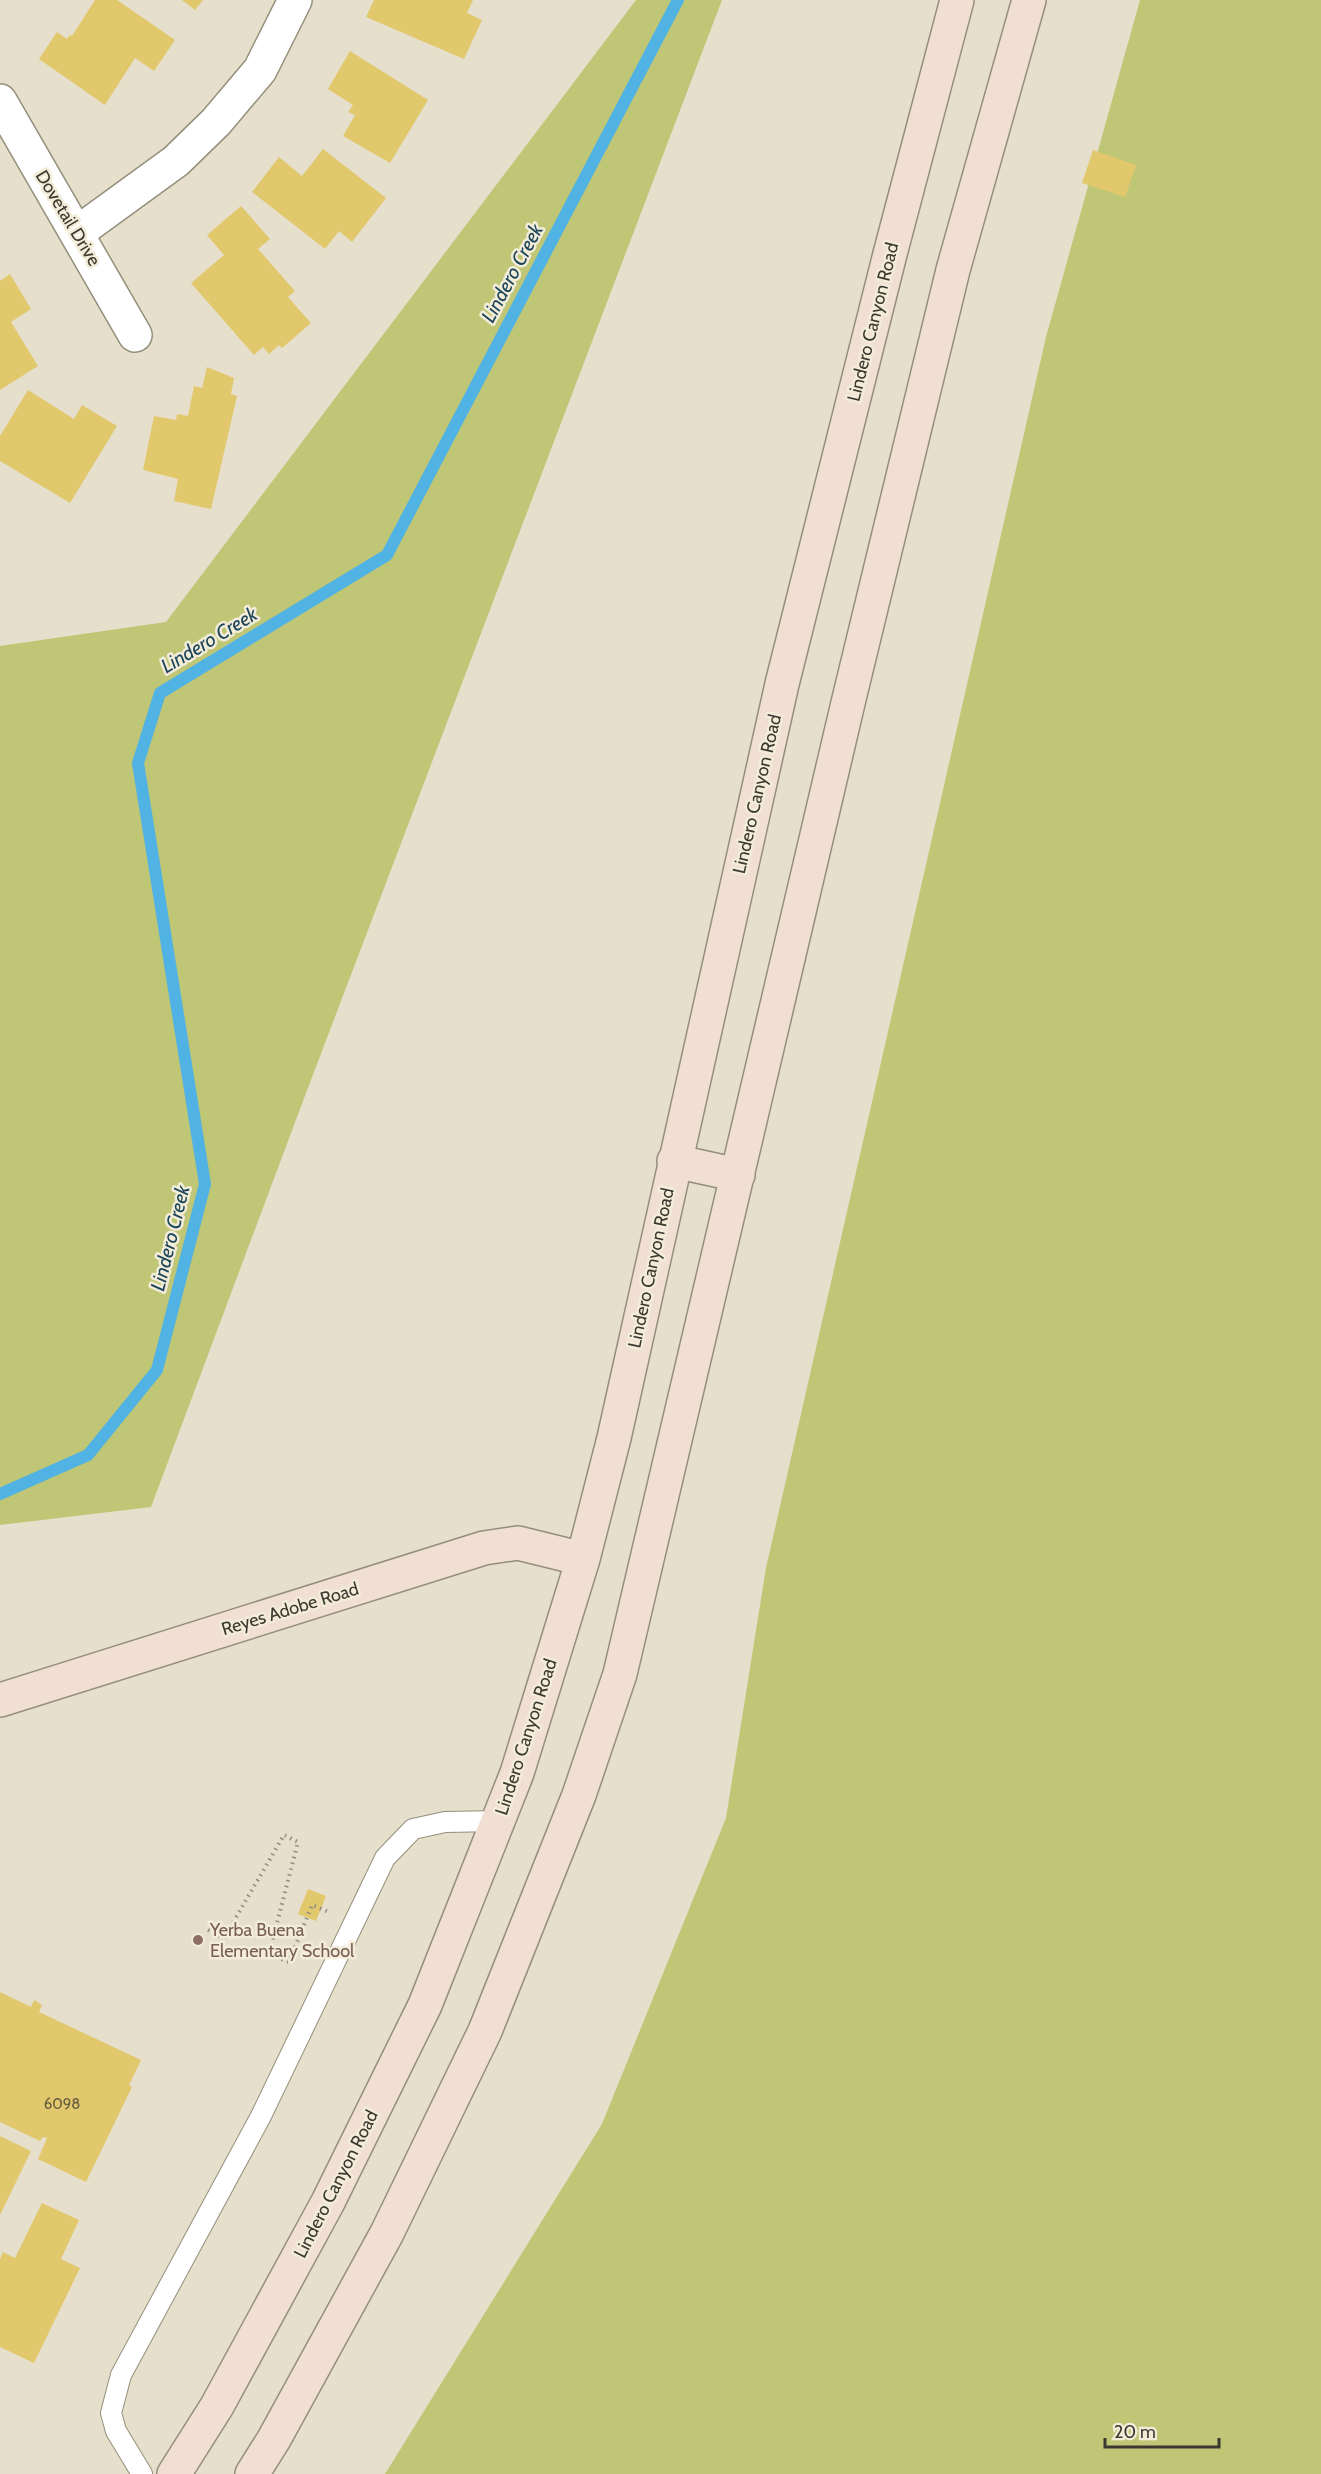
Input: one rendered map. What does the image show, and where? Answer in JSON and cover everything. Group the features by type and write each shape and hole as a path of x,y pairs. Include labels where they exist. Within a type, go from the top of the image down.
{"main road":[{"name":"Lindero Canyon Road","path":"174,2474 217,2406 328,2202 425,2005 517,1773 583,1559 614,1438 782,684 887,266 957,0"},
{"path":"252,2474 274,2439 387,2232 475,2053 579,1795 620,1674 848,703 950,281 1029,0"},
{"path":"674,1161 738,1175"},
{"name":"Reyes Adobe Road","path":"0,1700 484,1548 518,1543 583,1559"}],"street":[{"path":"77,233 176,161 216,122 260,70 295,0"},
{"name":"Dovetail Drive","path":"0,101 135,335"}],"lane":[{"path":"142,2474 116,2431 111,2413 121,2375 261,2116 385,1858 413,1829 445,1822 498,1821"}],"path":[{"path":"208,1930 224,1938 284,1836 298,1842 269,1954 289,1962 312,1905 354,1922"}],"green space":[{"path":"636,0 722,0 151,1507 0,1525 0,646 166,622"},
{"path":"1140,0 1321,0 1321,2474 385,2474 602,2124 726,1818 766,1568 1046,337"}],"building":[{"path":"95,0 117,0 175,40 154,71 135,58 105,105 39,59 57,32 67,39 70,35 72,36"},
{"path":"182,0 203,0 195,10"},
{"path":"374,0 473,0 467,13 482,20 464,59 366,17"},
{"path":"350,51 428,100 390,163 343,136 355,115 348,112 353,105 328,89"},
{"path":"323,149 386,198 352,242 339,231 325,249 252,192 279,157 302,176"},
{"path":"1093,150 1136,165 1125,197 1082,183"},
{"path":"241,206 270,239 258,249 295,291 288,297 311,323 282,348 279,345 269,354 263,347 254,355 191,283 224,255 207,235"},
{"path":"10,274 31,309 11,322 38,366 0,390 0,281"},
{"path":"207,367 234,378 231,394 237,396 211,509 174,501 178,479 143,470 154,416 176,420 177,414 188,416 194,386 202,388"},
{"path":"28,390 74,419 82,405 117,426 70,503 0,461 0,436"},
{"path":"308,1889 326,1896 316,1921 298,1914"},
{"path":"0,1992 31,2007 34,2000 42,2005 39,2012 141,2060 129,2085 132,2087 86,2182 38,2159 47,2138 43,2137 40,2141 0,2122"},
{"path":"0,2136 31,2151 0,2215"},
{"path":"42,2203 79,2220 61,2259 80,2268 34,2363 0,2347 0,2259 3,2252 15,2258"}],"waterway":[{"name":"Lindero Creek","path":"0,1494 88,1455 157,1370 205,1184 138,763 160,693 387,555 678,0"}],"place":[{"name":"Yerba Buena Elementary School","path":"198,1940"}]}
